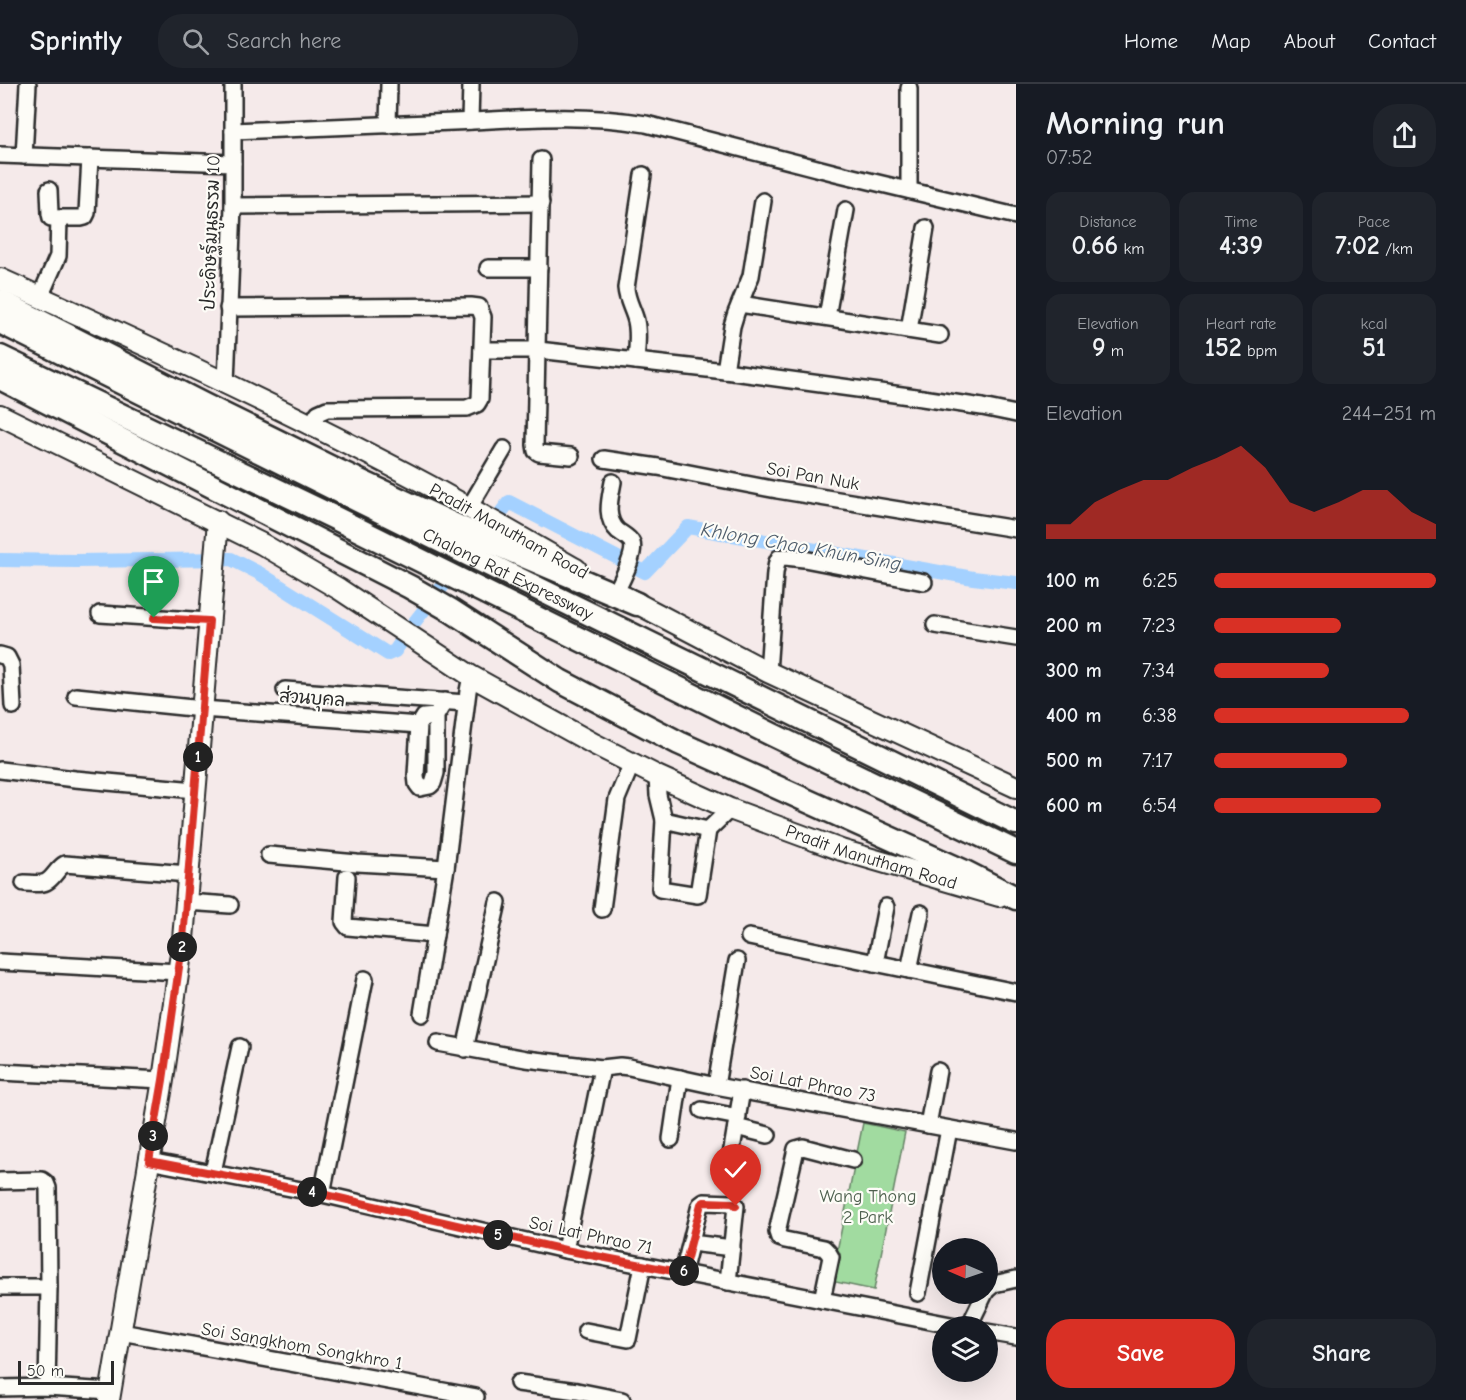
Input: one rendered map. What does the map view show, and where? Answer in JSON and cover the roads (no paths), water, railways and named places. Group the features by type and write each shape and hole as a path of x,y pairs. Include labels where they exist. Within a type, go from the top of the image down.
{"highway":[{"path":"0,301 268,436 484,518 637,604"},
{"name":"Chalong Rat Expressway","path":"0,322 1016,823"},
{"name":"Chalong Rat Expressway","path":"0,357 333,517 771,734 1016,852"},
{"path":"0,378 410,587 560,681 679,744 953,867 1016,900"}],"main road":[{"name":"Pradit Manutham Road","path":"0,279 226,383 311,425 637,604 768,672 1016,787"},
{"name":"Pradit Manutham Road","path":"0,415 218,521 299,565 471,676 537,714 657,776 730,809 842,850 1016,900"},
{"path":"110,1395 163,1080 178,972 218,521"}],"street":[{"path":"24,156 28,84"},
{"name":"ประดิษฐ์มนูธรรม 10","path":"226,383 233,206 233,84"},
{"path":"388,125 389,84"},
{"path":"470,121 471,84"},
{"path":"909,88 909,190"},
{"path":"233,130 541,118 619,120 646,124 771,157 1016,216"},
{"path":"0,155 233,163"},
{"path":"49,190 51,218 85,217 90,158"},
{"path":"541,160 535,445 539,453 571,456"},
{"path":"636,361 636,319 627,298 626,288 643,175"},
{"path":"725,371 732,326 751,276 763,201"},
{"path":"233,206 541,203"},
{"path":"827,317 846,210"},
{"path":"40,297 57,256 59,218"},
{"path":"909,330 926,228"},
{"path":"488,268 539,268"},
{"path":"740,304 940,334"},
{"path":"228,308 471,306 479,308 483,316 480,399 477,404 467,408 327,409 318,412 311,425"},
{"path":"482,350 538,350 725,371 982,406 1016,414"},
{"path":"484,518 492,467 504,449"},
{"name":"Soi Pan Nuk","path":"604,459 1016,529"},
{"path":"613,482 609,517 612,524 632,544 632,554 616,592"},
{"path":"768,672 775,573 779,558 804,559 924,582"},
{"path":"100,614 209,621"},
{"path":"935,625 1016,638"},
{"path":"0,655 7,657 11,665 13,706"},
{"path":"422,1014 446,867 471,676"},
{"path":"285,690 466,703"},
{"name":"ส่วนบุคล","path":"76,696 202,710 419,725"},
{"path":"436,716 424,717 419,725 416,776 420,788 430,786 436,773 436,716 445,701"},
{"path":"602,909 617,800 632,763"},
{"path":"0,770 195,790"},
{"path":"657,776 658,795 664,820 660,890 698,895 708,830 730,809"},
{"path":"664,820 708,830"},
{"path":"268,855 446,867"},
{"path":"24,883 47,882 59,867 65,864 188,874"},
{"path":"347,877 344,922 348,927 435,935"},
{"path":"186,902 230,905"},
{"path":"465,1049 498,902"},
{"path":"875,963 886,907"},
{"path":"909,970 921,914"},
{"path":"749,937 1016,992"},
{"path":"0,962 178,972"},
{"path":"716,1086 737,962"},
{"path":"322,1194 365,979"},
{"name":"Soi Lat Phrao 73","path":"438,1044 526,1059 602,1068 629,1067 716,1086 1016,1141"},
{"path":"213,1172 240,1047"},
{"path":"565,1250 602,1068"},
{"path":"928,1125 939,1071"},
{"path":"0,1072 163,1080"},
{"path":"671,1139 680,1078"},
{"path":"728,1173 742,1090"},
{"path":"702,1110 768,1136"},
{"path":"918,1293 949,1129"},
{"path":"822,1300 831,1257 828,1252 824,1248 779,1238 777,1232 796,1149 803,1148 853,1160"},
{"name":"Soi Lat Phrao 71","path":"149,1161 322,1194 565,1250 932,1321"},
{"path":"0,1181 42,1180 48,1188 47,1387"},
{"path":"683,1273 701,1204 704,1202 733,1203 736,1206 728,1282"},
{"path":"691,1243 732,1248"},
{"path":"586,1331 628,1339 643,1265"},
{"path":"998,1283 1016,1279"},
{"path":"0,1287 49,1287"},
{"name":"Soi Sangkhom Songkhro 1","path":"121,1332 476,1397"},
{"path":"998,1334 1016,1337"},
{"path":"518,1383 576,1396 622,1400"},
{"path":"0,1388 47,1387 110,1395"}],"waterway":[{"name":"Khlong Chao Khun Sing","path":"490,527 509,502 645,572 688,527 973,578 1016,583"},
{"name":"Khlong Chao Khun Sing","path":"0,560 231,559 259,573 388,654 395,651 413,624 472,549"}],"park label":[{"name":"Wang Thong 2 Park","path":"868,1206"}]}
